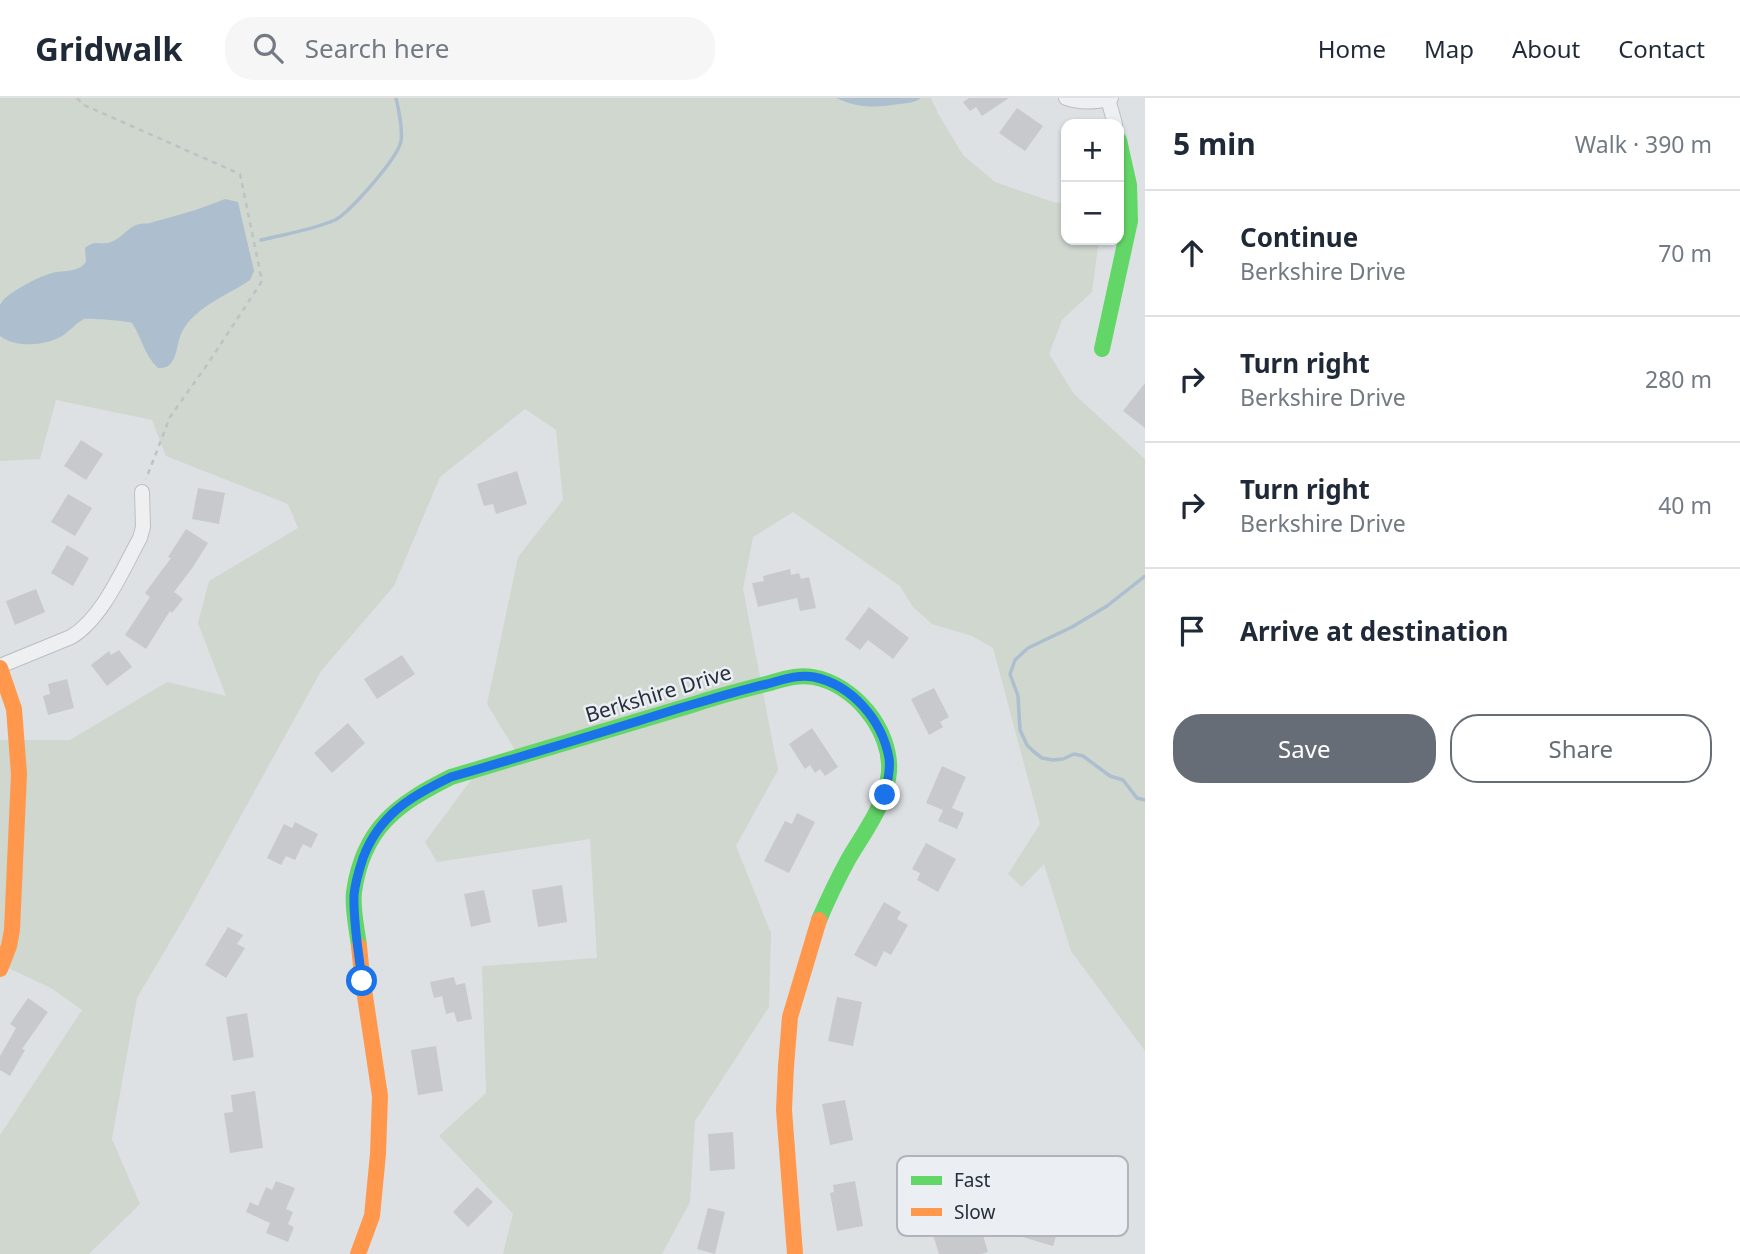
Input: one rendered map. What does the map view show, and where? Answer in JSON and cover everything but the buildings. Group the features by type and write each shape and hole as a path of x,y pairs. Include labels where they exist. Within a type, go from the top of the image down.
{"street":[{"path":"1066,98 1090,102 1110,99 1114,119"},
{"path":"1102,349 1129,221 1129,186 1124,163"},
{"path":"0,969 12,930 19,774 14,709 0,667 71,637 92,620 140,538 143,527 142,492"},
{"name":"Berkshire Drive","path":"358,1254 372,1216 380,1096 362,976 354,894 369,842 381,824 409,800 451,777 736,691 797,676 814,677 840,687 858,700 870,713 883,737 889,758 889,773 885,795 830,894 816,928 790,1017 784,1110 795,1254"}],"path":[{"path":"77,98 240,174 262,281 170,417 142,492"}],"shaded area":[{"path":"0,98 931,98 963,155 995,182 1061,203 1061,245 1098,245 1092,292 1062,320 1049,354 1074,394 1145,459 1145,1051 1071,951 1044,864 1022,887 1008,874 1040,824 993,648 972,636 932,624 913,607 900,586 793,512 753,537 743,589 778,770 736,846 771,933 769,1007 695,1121 690,1202 662,1254 503,1254 513,1214 439,1136 486,1093 482,966 597,958 590,839 437,862 425,842 482,765 518,755 487,704 518,557 563,500 556,430 525,409 440,477 394,586 321,671 137,998 112,1139 140,1204 89,1254 0,1254 0,1135 82,1010 51,988 0,964 0,740 70,740 167,682 226,696 198,623 209,581 298,528 288,504 166,456 152,420 56,400 40,459 0,461"}],"water":[{"path":"836,98 921,98 911,102 874,106 852,104"},
{"path":"225,199 238,202 254,271 250,280 196,314 180,335 170,365 158,368 149,358 132,323 129,322 84,319 62,336 39,344 22,344 0,336 0,305 4,299 37,279 82,266 86,262 85,248 89,245 114,241 136,225 178,215"}],"waterway":[{"path":"261,240 335,220 362,196 392,159 401,141 396,98"},
{"path":"1145,576 1107,606 1072,627 1028,648 1015,660 1010,674 1018,696 1020,730 1033,751 1042,758 1053,760 1074,754 1083,756 1110,776 1123,780 1137,798 1145,800"}],"traffic: fast":[{"path":"1102,349 1130,221 1129,185 1124,162"},
{"path":"359,946 354,892 365,851 386,821 414,797 451,777 721,696 801,676 828,681 856,699 877,725 888,756 889,772 884,795 819,920"}],"traffic: slow":[{"path":"0,668 14,709 19,774 12,930 0,969"},
{"path":"795,1254 784,1110 786,1066 790,1017 819,920"},
{"path":"358,1254 372,1216 380,1096 359,946"}],"route":[{"path":"362,981 354,894 369,842 381,824 401,805 451,777 736,691 797,676 814,677 840,687 870,713 883,737 889,758 885,795"}]}
